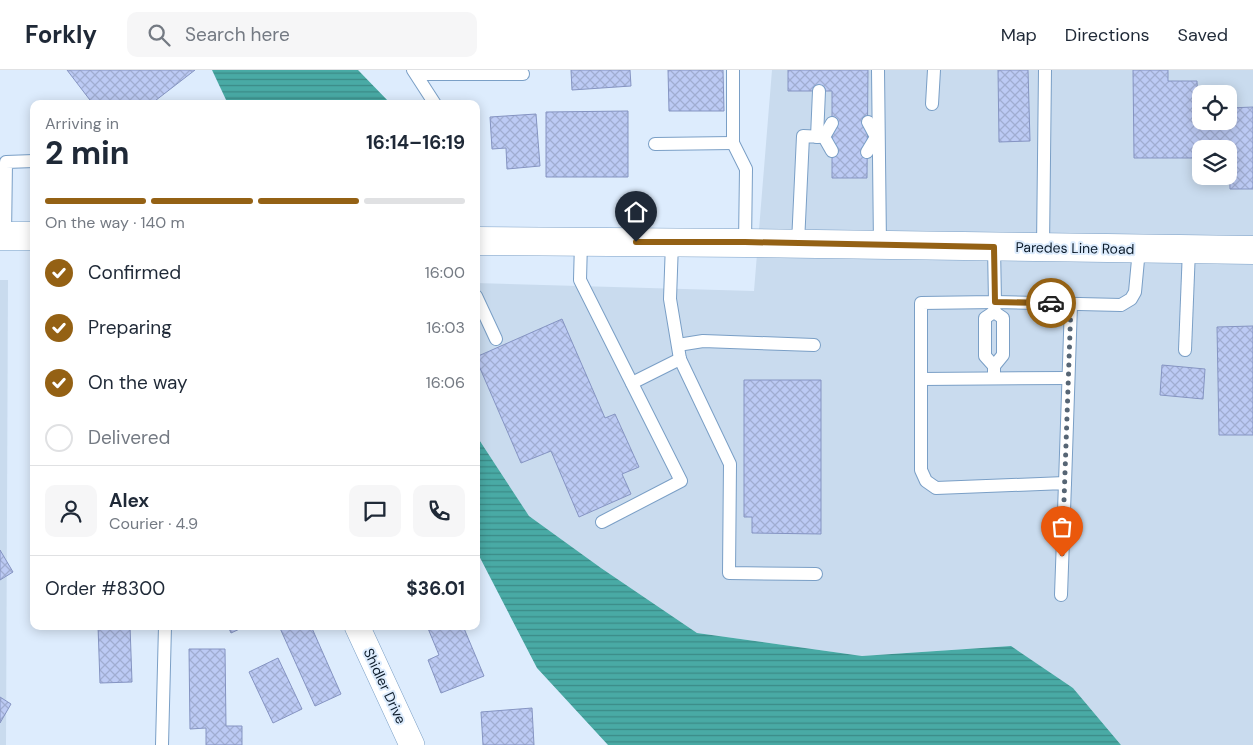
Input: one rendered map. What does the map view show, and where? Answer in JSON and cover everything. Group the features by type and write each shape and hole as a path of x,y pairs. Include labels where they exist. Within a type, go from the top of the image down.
{"main road":[{"path":"2,236 30,236"},
{"name":"Paredes Line Road","path":"480,241 745,242 1253,250"}],"street":[{"name":"Shidler Drive","path":"359,630 412,745"}],"lane":[{"path":"733,70 733,143 746,169 745,242"},
{"path":"878,70 877,137 880,245"},
{"path":"932,104 934,70"},
{"path":"1043,247 1045,70"},
{"path":"415,72 523,74"},
{"path":"415,72 432,100"},
{"path":"819,91 820,137 832,151"},
{"path":"868,122 877,137"},
{"path":"820,137 832,123"},
{"path":"798,243 803,136 820,137"},
{"path":"867,152 877,137"},
{"path":"656,144 733,143"},
{"path":"2,236 6,162 30,161"},
{"path":"581,242 580,280 681,481 602,522"},
{"path":"672,243 670,299 680,359 730,464 729,572 816,574"},
{"path":"994,247 995,307 1003,318 1004,354 994,372"},
{"path":"1065,483 936,488 926,481 922,470 920,303 995,307 1071,304 1120,306 1131,299 1135,292 1139,249"},
{"path":"1185,350 1188,249"},
{"path":"1061,594 1071,304"},
{"path":"480,305 496,339"},
{"path":"994,372 986,356 985,318 995,307"},
{"path":"678,345 703,341 814,345"},
{"path":"632,383 680,359"},
{"path":"921,379 994,372 1067,378"},
{"path":"162,745 165,630"}],"shaded area":[{"path":"212,70 358,70 387,100 226,100"},
{"path":"772,70 1253,70 1253,745 1121,745 1073,688 1010,646 862,656 697,633 601,568 529,516 480,441 480,283 754,291"},
{"path":"0,280 8,280 6,745 0,745"},
{"path":"480,441 529,516 601,568 697,633 862,656 1011,646 1073,688 1121,745 608,745 537,668 480,558"}],"building":[{"path":"67,70 195,70 156,100 90,100"},
{"path":"571,70 630,70 631,86 572,90"},
{"path":"668,70 723,70 724,111 669,111"},
{"path":"788,70 868,70 867,178 832,178 832,91 788,91"},
{"path":"998,70 1028,70 1030,141 999,142"},
{"path":"1133,70 1168,70 1168,81 1197,81 1197,85 1192,85 1192,130 1237,130 1237,108 1253,107 1253,189 1230,189 1230,185 1237,185 1237,140 1192,140 1192,158 1134,158"},
{"path":"628,111 628,177 546,177 546,112"},
{"path":"536,114 540,166 507,169 506,148 492,149 490,117"},
{"path":"562,319 605,418 615,414 639,467 622,474 631,494 579,517 551,451 521,463 480,368 480,355"},
{"path":"1253,326 1253,435 1219,435 1217,327"},
{"path":"1162,365 1205,369 1203,399 1160,395"},
{"path":"744,380 821,380 821,534 752,533 752,517 744,517"},
{"path":"0,550 13,572 0,580"},
{"path":"98,630 130,630 132,682 100,683"},
{"path":"281,630 313,630 341,694 315,706"},
{"path":"429,630 465,630 484,676 441,693 428,660 439,655"},
{"path":"189,649 225,649 226,726 242,726 242,745 206,745 206,728 190,729"},
{"path":"278,658 302,709 273,723 249,672"},
{"path":"0,697 11,704 0,723"},
{"path":"532,708 534,745 483,745 481,712"}],"way so far":[{"path":"1051,303 1071,304 1062,557"}],"route":[{"path":"636,242 745,242 994,247 995,302 1051,303"}]}
